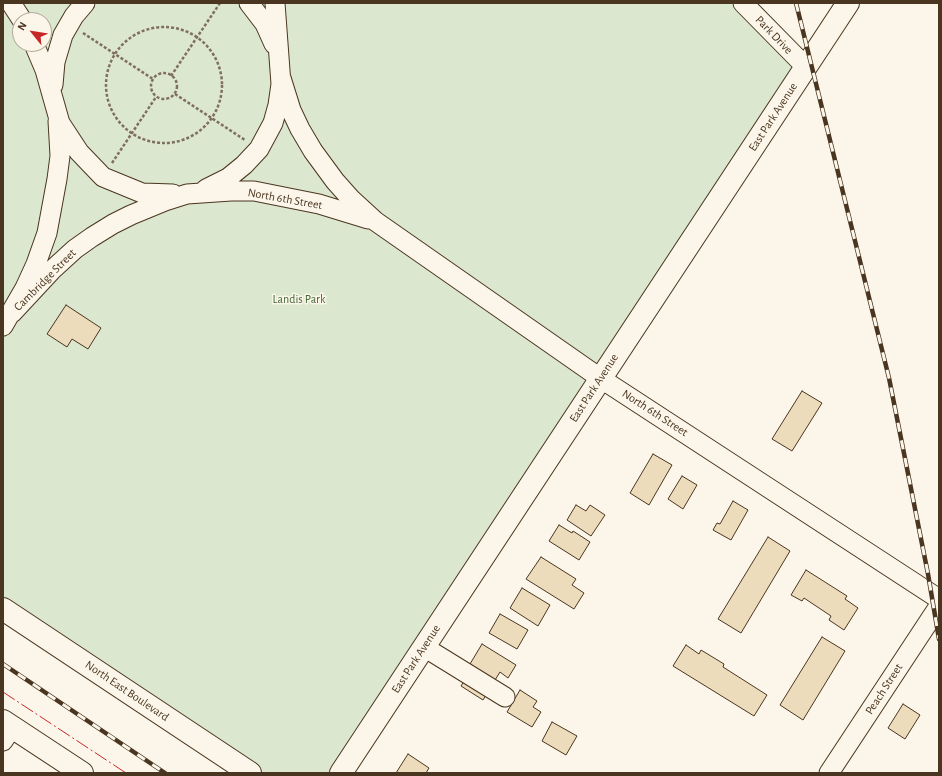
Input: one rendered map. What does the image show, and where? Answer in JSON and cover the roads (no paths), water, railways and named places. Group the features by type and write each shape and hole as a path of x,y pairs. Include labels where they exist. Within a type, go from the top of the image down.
{"main road":[{"name":"East Park Avenue","path":"341,773 805,66 848,3"},
{"name":"North East Boulevard","path":"3,609 250,773"},
{"path":"6,730 82,773"}],"street":[{"path":"11,3 17,12"},
{"name":"Cambridge Street","path":"7,319 36,264 47,233 60,156 53,79 55,62 58,48 69,24 85,3"},
{"name":"North 6th Street","path":"249,3 259,14 271,37 278,57 281,76 291,110 300,129 313,151 352,200 375,221 600,378 939,599"},
{"name":"Cambridge Street","path":"7,319 52,270 75,249 92,237 131,215 165,201 215,185 228,178 244,165 259,149 275,117 280,98 281,76 275,3"},
{"name":"Park Drive","path":"743,3 805,66"},
{"name":"North 6th Street","path":"37,52 45,70 60,123 79,152 103,177 142,193 190,194 254,191 319,204 375,221"},
{"name":"Peach Street","path":"829,773 939,606"},
{"path":"424,647 505,697"}],"railway":[{"path":"796,3 889,378 928,574 939,639"},
{"path":"3,664 165,773"}],"park label":[{"name":"Landis Park","path":"299,299"}]}
